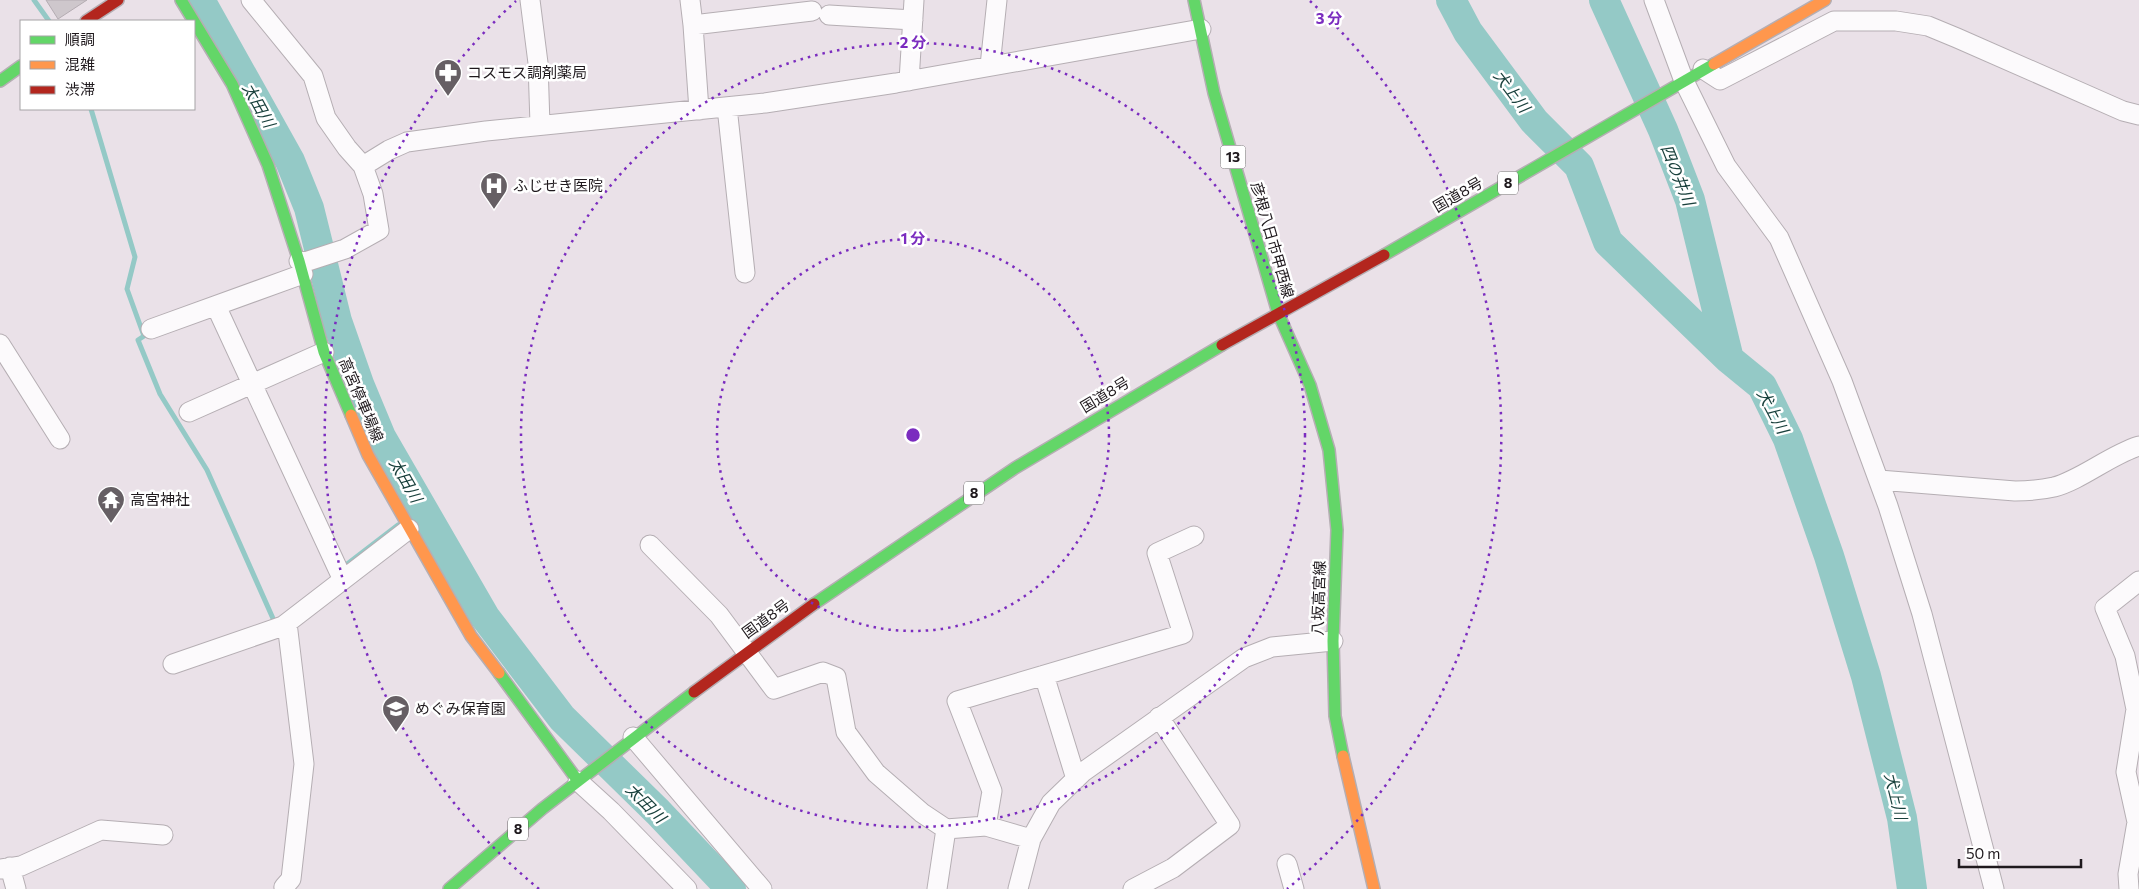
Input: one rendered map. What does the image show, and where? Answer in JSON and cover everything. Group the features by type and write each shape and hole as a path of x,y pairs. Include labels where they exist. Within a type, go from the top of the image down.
{"main road":[{"path":"88,20 118,0"},
{"name":"高宮停車場線","path":"181,0 195,20"},
{"name":"彦根八日市甲西線","path":"1194,0 1214,93 1278,313"},
{"name":"国道8号","path":"449,889 488,853 630,739 747,651 935,518 1123,401 1278,313 1343,279 1825,0"},
{"name":"高宮停車場線","path":"195,21 241,101 268,165 303,266 324,352 368,456 471,636 583,777"},
{"path":"0,81 20,67"},
{"name":"八坂高宮線","path":"1278,313 1310,385 1329,450 1337,530 1333,641 1335,716 1350,793 1374,889"}],"street":[{"path":"151,329 216,306 345,249 380,230 373,194 363,166 347,148 326,118 313,76 251,0"},
{"path":"530,0 538,63 540,125"},
{"path":"690,0 699,110"},
{"path":"910,81 914,0"},
{"path":"990,66 997,0"},
{"path":"1654,0 1678,84 1726,166 1779,238 1842,381 1879,480 1922,614 1994,889"},
{"path":"693,25 820,13 913,20"},
{"path":"1703,69 1720,80 1834,21 1896,21 1928,26 2123,111 2139,115"},
{"path":"363,166 407,142 540,125 727,107 910,81 1201,29"},
{"path":"727,107 745,273"},
{"path":"216,306 342,579"},
{"path":"0,344 60,439"},
{"path":"189,412 324,352"},
{"path":"1879,480 2015,491 2037,490 2056,486 2126,450 2139,446"},
{"path":"173,664 287,623 409,529"},
{"path":"986,826 992,791 957,701 1183,634 1157,553 1194,536"},
{"path":"650,545 719,615 774,689 823,672 836,677 846,732 871,766 922,812 946,830 986,826 1031,839"},
{"path":"2129,889 2128,874 2137,822 2126,772 2136,709 2132,655 2105,608 2139,582"},
{"path":"285,889 284,887 291,879 304,764 287,623"},
{"path":"1018,889 1031,839 1051,803 1076,779 1159,717 1244,658 1272,647 1333,641"},
{"path":"1044,676 1076,779"},
{"path":"1133,889 1173,868 1230,825 1159,717"},
{"path":"630,739 762,889"},
{"path":"583,777 611,811 687,889"},
{"path":"16,889 5,868 21,866 101,830 163,835"},
{"path":"937,889 946,830"},
{"path":"1287,864 1294,889"}],"building":[{"path":"46,0 87,0 58,19"}],"waterway":[{"path":"34,0 48,20"},
{"name":"太田川","path":"200,0 290,161 309,208 337,321 359,384 381,437 485,617 562,718 658,812 731,889"},
{"name":"犬上川","path":"1451,0 1468,32 1534,121 1579,166 1608,242 1729,359 1762,386 1788,439 1829,556 1866,676 1902,818 1912,889"},
{"name":"四の井川","path":"1604,0 1663,130 1690,200 1729,359"},
{"path":"91,110 135,257 127,289 144,336 138,340 160,394 207,470 275,623 277,621"},
{"path":"413,518 424,512"},
{"path":"342,568 398,525"}],"traffic: fast":[{"path":"181,0 193,20"},
{"path":"1194,0 1214,93 1278,313"},
{"path":"195,23 232,84 268,165 299,261 324,352 351,415"},
{"path":"1384,255 1714,64"},
{"path":"0,81 20,67"},
{"path":"1278,313 1310,385 1329,450 1337,530 1333,641 1335,716 1343,756"},
{"path":"814,604 1015,468 1222,345"},
{"path":"499,673 578,781"},
{"path":"449,889 542,809 694,692"}],"traffic: slow":[{"path":"1714,64 1825,0"},
{"path":"351,415 368,455 471,636 499,673"},
{"path":"1343,756 1374,889"}],"traffic: jam":[{"path":"88,20 118,0"},
{"path":"1222,345 1384,255"},
{"path":"694,692 814,604"}],"place":[{"name":"コスモス調剤薬局","path":"448,97"},
{"name":"ふじせき医院","path":"494,210"},
{"name":"高宮神社","path":"111,524"},
{"name":"めぐみ保育園","path":"396,733"}]}
